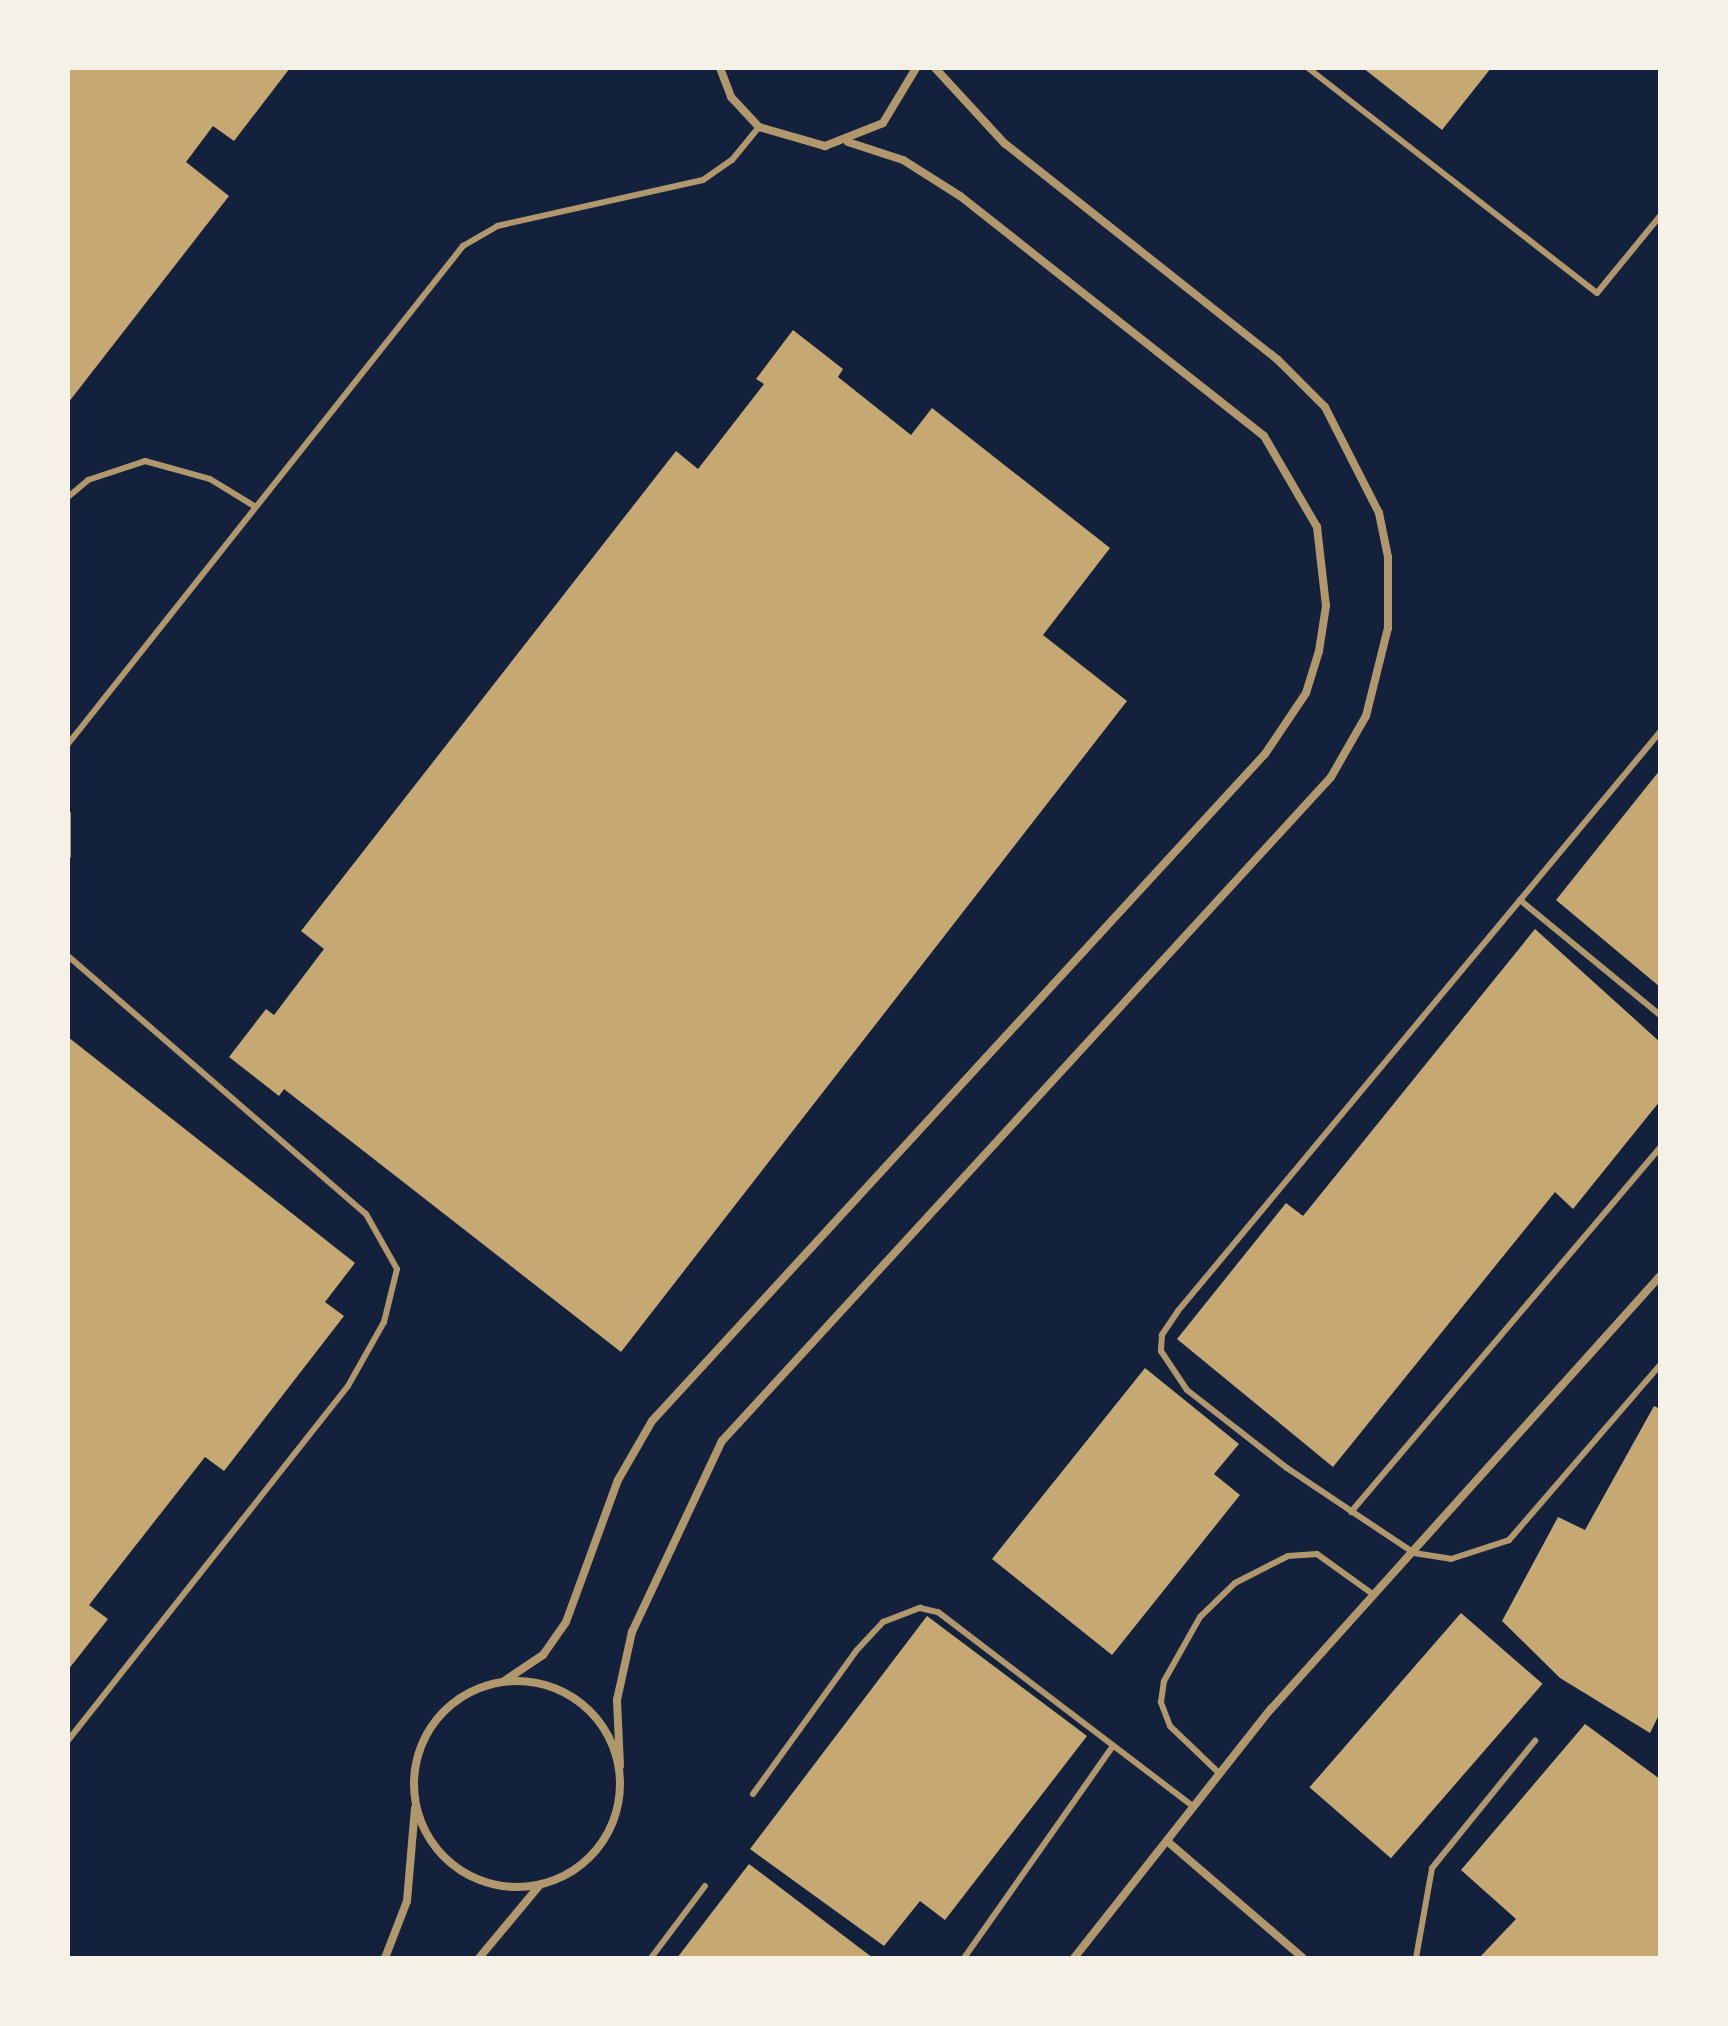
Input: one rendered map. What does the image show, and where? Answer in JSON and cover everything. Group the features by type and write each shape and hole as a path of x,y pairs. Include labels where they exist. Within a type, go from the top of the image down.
{"street":[{"path":"385,1958 407,1901 414,1791 425,1738 445,1710 504,1681 543,1655 566,1622 618,1480 652,1421 1265,754 1306,693 1319,651 1326,606 1317,527 1264,436 960,196 903,160 848,142 801,145 759,127 731,97 720,68"},
{"path":"848,142 894,111 916,68"},
{"path":"479,1958 540,1885 582,1865 602,1844 617,1810 620,1766 617,1700 632,1632 722,1441 1331,777 1366,716 1388,628 1390,580 1379,513 1325,407 1278,360 1005,144 935,68"},
{"path":"1074,1958 1220,1774 1374,1595 1660,1276"},
{"path":"504,1681 539,1682 579,1700 604,1726 620,1766"},
{"path":"414,1791 423,1827 444,1857 475,1879 540,1885"},
{"path":"1167,1841 1303,1958"}],"lane":[{"path":"1308,68 1597,293 1660,216"},
{"path":"68,744 463,246 497,226 703,180 732,160 759,127"},
{"path":"68,497 88,480 145,461 210,479 254,506"},
{"path":"1660,732 1162,1335 1168,1370 1187,1390 1351,1512 1414,1553 1468,1557 1509,1540 1660,1365"},
{"path":"68,814 68,856"},
{"path":"1520,900 1660,1015"},
{"path":"68,956 366,1214 397,1269 384,1322 348,1386 68,1741"},
{"path":"1351,1512 1660,1148"},
{"path":"1220,1774 1170,1726 1161,1702 1164,1681 1200,1617 1235,1583 1288,1556 1317,1554 1374,1595"},
{"path":"753,1794 856,1651 883,1622 920,1608 938,1612 1194,1807"},
{"path":"1417,1958 1432,1868 1535,1741"},
{"path":"964,1958 1113,1746"},
{"path":"651,1958 705,1886"}],"building":[{"path":"68,68 290,68 234,141 213,126 186,162 229,196 68,403"},
{"path":"1363,68 1491,68 1442,130"},
{"path":"793,330 843,369 838,377 911,435 932,408 1110,548 1043,635 1127,701 621,1352 284,1089 279,1096 229,1057 266,1009 274,1015 324,949 301,931 676,451 698,469 764,384 756,379"},
{"path":"1660,770 1660,987 1556,900"},
{"path":"1535,929 1660,1042 1660,1101 1573,1209 1555,1192 1333,1467 1177,1339 1286,1203 1303,1216"},
{"path":"68,1037 355,1263 325,1302 344,1316 224,1471 205,1457 89,1605 108,1619 68,1670"},
{"path":"1145,1368 1239,1444 1214,1474 1240,1495 1112,1655 992,1559"},
{"path":"1654,1406 1660,1409 1660,1713 1650,1733 1560,1678 1502,1621 1558,1517 1585,1530"},
{"path":"1461,1613 1543,1684 1391,1858 1309,1787"},
{"path":"927,1616 1087,1736 945,1920 920,1901 884,1946 750,1849"},
{"path":"1585,1724 1660,1779 1660,1958 1479,1958 1516,1919 1461,1870"},
{"path":"749,1864 873,1958 677,1958"}]}
